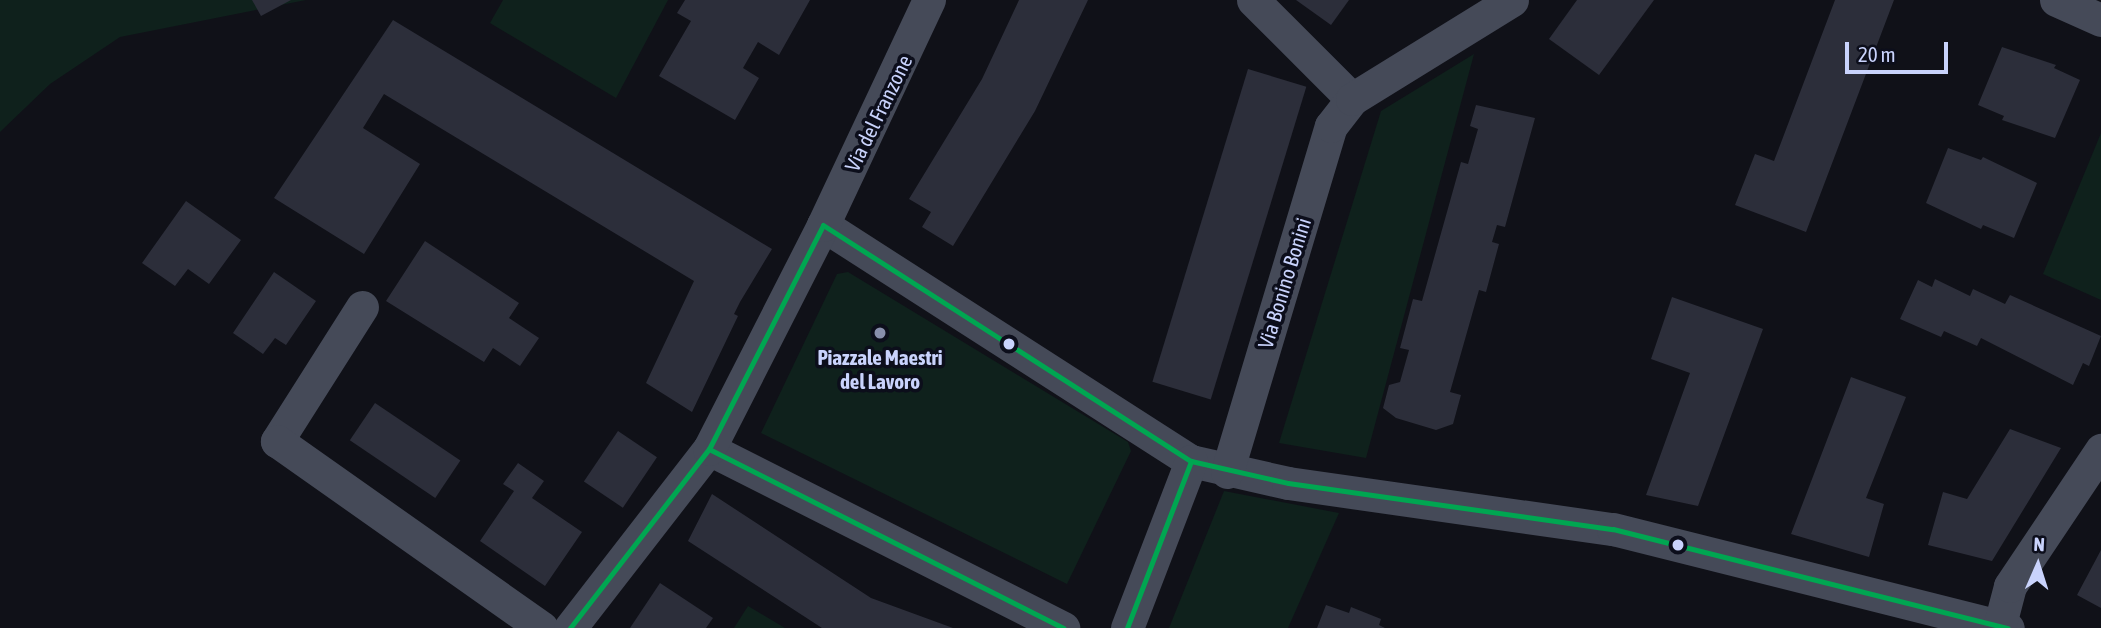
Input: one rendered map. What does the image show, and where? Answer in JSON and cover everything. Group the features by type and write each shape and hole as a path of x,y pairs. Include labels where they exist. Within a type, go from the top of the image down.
{"street":[{"name":"Via del Franzone","path":"823,225 929,0"},
{"path":"1253,0 1352,99"},
{"name":"Via Bonino Bonini","path":"1227,472 1331,126 1352,99 1512,0"},
{"path":"2056,0 2101,20"},
{"path":"570,628 709,449 823,225 1191,461 1227,472 1614,529 2003,627 2010,586 2101,450"},
{"path":"362,307 277,442 542,628"},
{"path":"709,449 1063,628"},
{"path":"1127,628 1191,461"}],"green space":[{"path":"0,0 306,0 120,37 50,84 0,132"},
{"path":"503,0 668,0 616,98 490,23"},
{"path":"1474,54 1366,458 1279,443 1381,111"},
{"path":"2101,133 2101,300 2043,274"},
{"path":"848,272 1128,442 1131,451 1067,584 761,433 837,274"},
{"path":"1224,491 1339,513 1288,628 1169,628"},
{"path":"748,606 785,628 734,628"}],"building":[{"path":"252,0 291,0 261,16"},
{"path":"685,0 810,0 779,55 758,42 743,68 759,78 735,120 659,76 691,21 677,13"},
{"path":"1019,0 1088,0 1035,111 953,246 922,227 931,212 909,199 982,79"},
{"path":"1296,0 1349,0 1331,25"},
{"path":"1577,0 1654,0 1599,75 1549,39"},
{"path":"1835,0 1894,0 1806,232 1735,205 1755,154 1774,161"},
{"path":"393,20 772,249 734,314 738,316 692,412 646,383 694,281 384,94 363,128 420,164 364,254 274,198"},
{"path":"2002,47 2056,65 2054,68 2080,80 2055,138 2002,120 2004,116 1978,105"},
{"path":"1248,69 1306,87 1211,400 1152,382"},
{"path":"1476,105 1535,118 1505,227 1497,225 1492,242 1499,244 1486,292 1479,290 1450,392 1461,395 1453,424 1436,430 1396,418 1383,408 1389,385 1400,382 1409,350 1400,348 1413,299 1422,301 1461,162 1468,164 1478,129 1470,126"},
{"path":"1948,148 1981,160 1983,157 2037,183 2014,238 1983,225 1981,229 1926,203"},
{"path":"186,201 241,240 209,284 188,269 175,286 142,263"},
{"path":"425,241 519,303 509,318 539,338 520,366 493,348 484,362 386,301"},
{"path":"274,272 316,301 286,345 275,338 263,354 233,333"},
{"path":"1935,279 1970,296 1973,289 2005,304 2010,295 2101,336 2089,366 2083,363 2073,385 1981,338 1977,346 1944,331 1941,337 1900,319 1918,280 1932,287"},
{"path":"1672,297 1763,329 1698,506 1646,495 1690,373 1651,359"},
{"path":"1851,377 1906,397 1866,498 1884,504 1869,557 1791,534"},
{"path":"375,403 460,461 435,498 350,440"},
{"path":"2010,429 2061,448 1992,561 1928,545 1943,492 1967,499"},
{"path":"618,431 657,457 623,508 584,482"},
{"path":"518,463 544,481 532,498 582,532 545,586 480,541 514,491 503,484"},
{"path":"712,494 871,598 953,628 822,628 688,541"},
{"path":"2101,550 2101,608 2077,595"},
{"path":"660,583 713,618 706,628 630,628"},
{"path":"1326,605 1349,613 1351,607 1381,619 1379,625 1385,628 1317,628"}],"transit line":[{"path":"823,225 1191,461 1288,483 1613,529 2008,628"},
{"path":"570,628 709,449 823,225"},
{"path":"709,449 1063,628"},
{"path":"1127,628 1191,461"}],"place":[{"name":"Piazzale Maestri del Lavoro","path":"880,333"}]}
